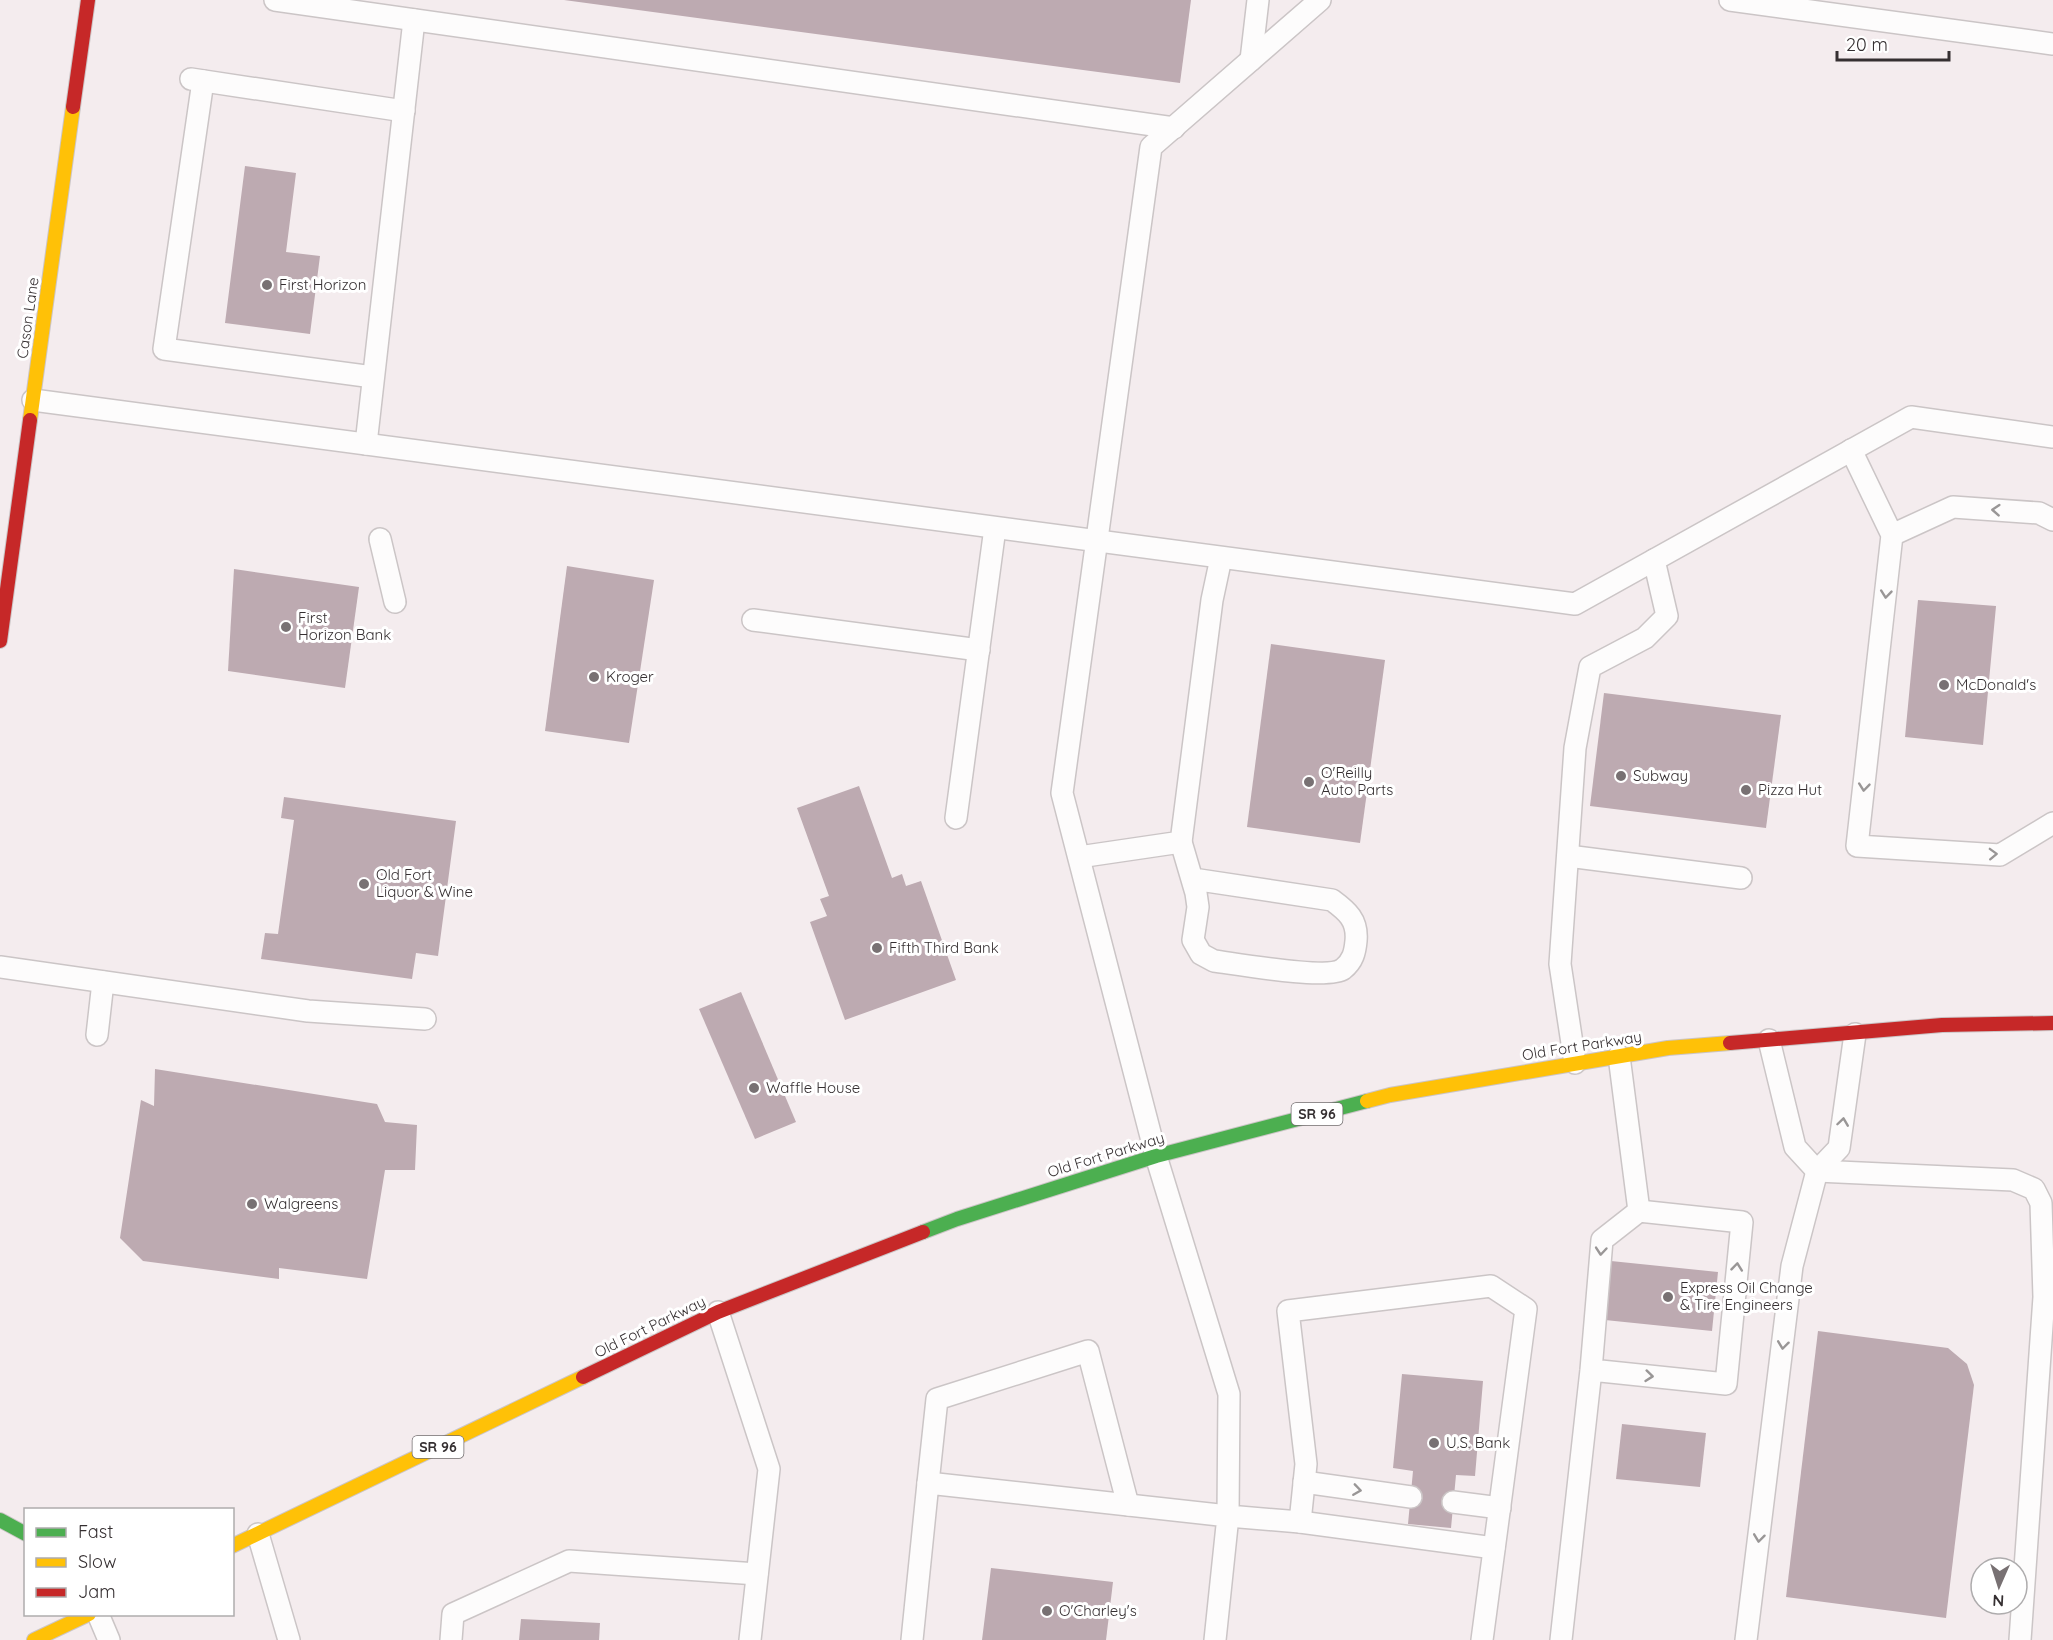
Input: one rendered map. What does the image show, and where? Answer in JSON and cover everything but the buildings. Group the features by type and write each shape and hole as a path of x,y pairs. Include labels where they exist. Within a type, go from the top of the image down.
{"main road":[{"name":"Cason Lane","path":"0,641 88,0"},
{"name":"Old Fort Parkway","path":"234,1545 718,1311 957,1219 1156,1156 1390,1095 1668,1048 1942,1025 2053,1023"},
{"path":"0,1520 24,1533"},
{"path":"34,1640 85,1616"}],"lane":[{"path":"275,0 1174,128"},
{"path":"1251,60 1258,0"},
{"path":"1215,1640 1228,1515 1229,1394 1156,1156 1062,793 1151,147 1320,0"},
{"path":"1730,0 2053,44"},
{"path":"366,444 414,20"},
{"path":"373,377 164,349 196,80 404,111"},
{"path":"33,400 1575,604 1911,417 2053,436"},
{"path":"1851,450 1892,536 1857,846 2000,855 2053,823"},
{"path":"1892,536 1953,507 2039,513 2053,520"},
{"path":"956,818 995,528"},
{"path":"380,539 395,602"},
{"path":"1193,879 1332,900 1348,912 1357,929 1354,956 1342,970 1324,974 1214,962 1201,954 1193,940 1198,907 1193,879 1181,842 1212,600 1221,558"},
{"path":"1575,1063 1560,964 1575,748 1590,667 1645,638 1667,616 1654,560"},
{"path":"753,620 979,651"},
{"path":"1079,857 1181,842"},
{"path":"1568,856 1742,878"},
{"path":"0,967 308,1011 425,1019"},
{"path":"97,1035 104,982"},
{"path":"1746,1640 1792,1266 1817,1171 1839,1148 1855,1034"},
{"path":"1769,1040 1796,1147 1817,1171 2013,1180 2034,1189 2041,1203 2044,1297 2020,1640"},
{"path":"1619,1056 1639,1211"},
{"path":"1561,1640 1591,1370 1602,1240 1639,1211 1742,1222 1726,1384 1591,1370"},
{"path":"1300,1522 1306,1464 1288,1311 1491,1286 1526,1309 1482,1640"},
{"path":"718,1311 769,1469 750,1640"},
{"path":"912,1640 936,1399 1088,1351 1128,1505"},
{"path":"1304,1482 1411,1497"},
{"path":"928,1484 1300,1522 1494,1548"},
{"path":"1453,1502 1500,1508"},
{"path":"258,1534 289,1640"},
{"path":"451,1640 453,1614 569,1561 757,1575"},
{"path":"99,1616 109,1640"}],"traffic: fast":[{"path":"923,1232 957,1219 1156,1156 1367,1101"},
{"path":"0,1520 24,1533"}],"traffic: slow":[{"path":"30,420 73,107"},
{"path":"1367,1101 1390,1095 1668,1048 1730,1043"},
{"path":"234,1545 583,1377"},
{"path":"34,1640 85,1616"}],"traffic: jam":[{"path":"73,107 88,0"},
{"path":"0,641 30,420"},
{"path":"1730,1043 1942,1025 2053,1023"},
{"path":"583,1377 718,1312 923,1232"}],"place":[{"name":"First Horizon","path":"267,285"},
{"name":"First Horizon Bank","path":"286,627"},
{"name":"Kroger","path":"594,677"},
{"name":"McDonald's","path":"1944,685"},
{"name":"Subway","path":"1621,776"},
{"name":"O'Reilly Auto Parts","path":"1309,782"},
{"name":"Pizza Hut","path":"1746,790"},
{"name":"Old Fort Liquor & Wine","path":"364,884"},
{"name":"Fifth Third Bank","path":"877,948"},
{"name":"Waffle House","path":"754,1088"},
{"name":"Walgreens","path":"252,1204"},
{"name":"Express Oil Change & Tire Engineers","path":"1668,1297"},
{"name":"U.S. Bank","path":"1434,1443"},
{"name":"O'Charley's","path":"1047,1611"}]}
